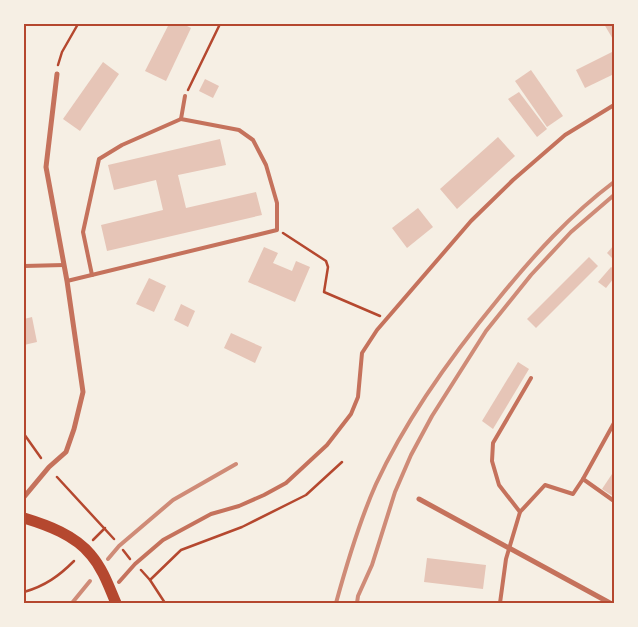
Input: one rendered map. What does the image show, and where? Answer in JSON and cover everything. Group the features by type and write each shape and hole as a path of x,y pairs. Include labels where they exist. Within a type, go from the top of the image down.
{"main road":[{"path":"24,518 46,524 65,533 90,554 103,573 116,603"}],"street":[{"path":"24,497 49,467 66,452 83,392 68,281 46,167 57,74"},
{"path":"419,499 610,603"}],"lane":[{"path":"181,119 185,96"},
{"path":"119,582 135,564 163,540 211,514 240,506 286,483 327,445 351,414 358,397 362,353 387,318 471,221 513,180 565,135 614,105"},
{"path":"68,281 277,230 277,203 266,165 253,140 238,130 181,119 122,145 99,159 83,232 92,275"},
{"path":"24,266 64,265"},
{"path":"520,512 499,485 492,461 493,443 531,378"},
{"path":"500,603 503,576 520,512 545,485 573,494 614,423"},
{"path":"583,479 614,501"}],"path":[{"path":"57,74 62,52 78,24"},
{"path":"185,96 220,24"},
{"path":"277,230 326,261 328,266 324,292 387,318"},
{"path":"24,434 41,458"},
{"path":"150,580 181,550 242,528 306,495 342,462"},
{"path":"57,477 114,539"},
{"path":"93,540 105,528"},
{"path":"122,550 130,559"},
{"path":"24,592 41,587 59,575 74,561"},
{"path":"141,570 165,603"}],"building":[{"path":"169,24 183,24 191,28 166,81 145,71"},
{"path":"604,24 614,24 614,41"},
{"path":"614,51 614,74 585,88 576,70"},
{"path":"103,62 119,74 80,131 63,119"},
{"path":"531,70 563,116 547,127 515,81"},
{"path":"205,79 219,86 213,98 199,91"},
{"path":"519,92 547,129 537,137 508,99"},
{"path":"498,137 515,156 457,209 440,189"},
{"path":"220,139 226,165 178,175 186,208 256,192 262,215 107,251 101,225 163,210 156,180 114,190 108,165"},
{"path":"418,208 433,227 407,248 392,228"},
{"path":"614,245 614,260 607,253"},
{"path":"264,247 278,253 273,263 292,271 296,261 310,267 295,302 248,282"},
{"path":"589,257 598,266 536,328 527,319"},
{"path":"611,267 614,269 614,278 606,288 598,282"},
{"path":"149,278 166,286 154,312 136,304"},
{"path":"181,304 195,311 188,327 174,320"},
{"path":"32,317 37,342 24,345 24,319"},
{"path":"231,333 262,347 255,363 224,348"},
{"path":"518,362 529,369 493,429 482,421"},
{"path":"614,471 614,497 602,489"},
{"path":"427,558 486,565 483,589 424,582"}],"railway":[{"path":"336,603 370,498 388,459 416,411 464,342 526,266 582,208 614,182"},
{"path":"357,603 358,596 372,565 395,492 411,455 432,416 486,331 531,275 571,232 614,195"},
{"path":"108,559 119,546 173,500 236,464"},
{"path":"72,603 90,581"}]}
